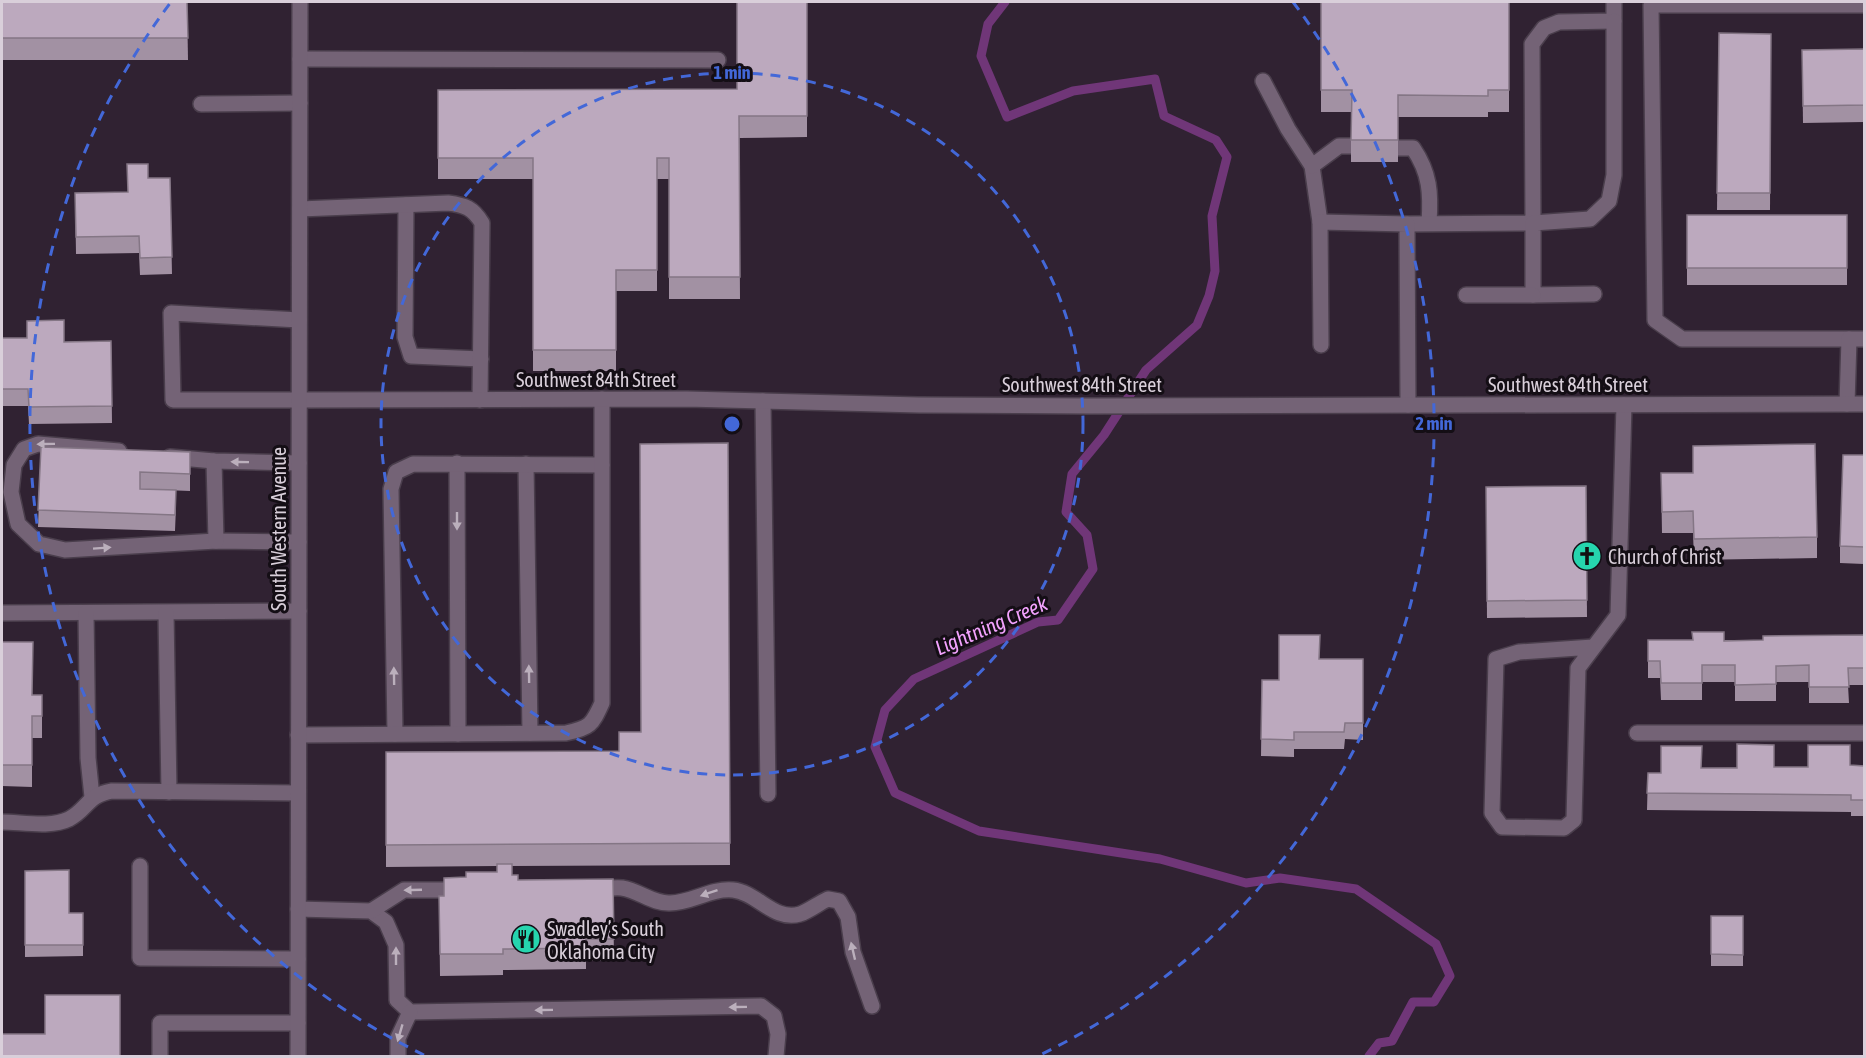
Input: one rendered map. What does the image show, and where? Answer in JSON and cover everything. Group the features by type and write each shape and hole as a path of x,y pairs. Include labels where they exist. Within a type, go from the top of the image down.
{"street":[{"name":"South Western Avenue","path":"298,1056 300,2"},
{"path":"1320,222 1533,223 1590,219 1609,201 1614,176 1614,2"},
{"path":"1846,404 1857,339 1682,339 1655,320 1651,5 1864,5"},
{"path":"1533,295 1530,61 1532,44 1544,28 1559,22 1614,21"},
{"path":"300,58 718,60"},
{"path":"1263,81 1288,129 1312,166 1320,222 1321,345"},
{"path":"201,104 300,103"},
{"path":"1312,166 1339,146 1351,146"},
{"path":"1398,148 1413,148 1425,165 1432,190 1428,223"},
{"path":"406,205 405,337 411,356 481,359"},
{"path":"300,208 464,205 476,212 482,223 480,400"},
{"path":"1407,224 1408,405"},
{"path":"1466,295 1594,294"},
{"name":"Southwest 84th Street","path":"299,320 171,313 173,400 602,399 1090,406 1864,404"},
{"path":"298,735 566,733 586,729 595,718 602,703 602,399"},
{"path":"763,401 768,794"},
{"path":"1593,647 1519,652 1496,659 1492,813 1502,827 1564,828 1575,820 1578,668 1618,615 1624,405"},
{"path":"136,453 57,444 38,444 24,449 14,465 11,492 18,524 39,544 65,550 216,541 299,542"},
{"path":"158,455 214,461 299,463"},
{"path":"214,461 216,541"},
{"path":"457,463 458,734"},
{"path":"395,734 391,489 396,472 413,464 602,465"},
{"path":"526,464 530,733"},
{"path":"2,614 299,611"},
{"path":"86,613 88,758 92,797"},
{"path":"166,613 169,792"},
{"path":"1637,733 1864,733"},
{"path":"2,822 67,820 77,814 92,797 112,791 298,793"},
{"path":"140,866 140,958 298,959"},
{"path":"577,889 623,888 658,903 673,904 716,890 735,890 753,896 773,911 788,916 801,914 828,899 839,901 848,917 852,952 872,1006"},
{"path":"298,909 371,911 404,890 473,890"},
{"path":"371,911 386,922 396,945 397,1000 410,1012 761,1006 774,1016 777,1034 776,1056"},
{"path":"398,1056 398,1038 410,1012"},
{"path":"160,1056 160,1023 298,1023"}],"building":[{"path":"2,2 187,2 188,38 2,38"},
{"path":"737,2 807,2 807,116 739,116 740,277 669,277 669,158 657,158 657,270 616,270 616,350 533,350 533,158 438,158 438,90 737,89"},
{"path":"1321,2 1509,2 1509,90 1488,90 1488,96 1398,95 1398,140 1351,140 1352,90 1321,90"},
{"path":"1719,33 1771,34 1770,193 1717,193"},
{"path":"1864,49 1864,105 1803,106 1802,50"},
{"path":"127,164 148,164 148,178 170,178 172,257 140,258 139,236 76,237 75,193 128,192"},
{"path":"1687,215 1847,215 1847,268 1687,268"},
{"path":"64,320 64,342 111,341 112,406 29,407 28,389 2,389 2,338 27,338 27,321"},
{"path":"728,443 730,843 386,845 386,752 619,751 619,732 641,732 640,444"},
{"path":"1815,444 1817,537 1694,539 1693,511 1662,512 1661,473 1693,473 1693,446"},
{"path":"41,447 190,452 190,474 140,472 140,489 176,490 175,515 38,510"},
{"path":"1843,455 1864,455 1864,547 1840,546"},
{"path":"1586,486 1587,600 1487,601 1486,487"},
{"path":"1692,632 1724,632 1724,641 1763,640 1763,636 1864,635 1864,668 1848,668 1849,687 1809,687 1809,665 1776,666 1776,684 1735,685 1735,665 1702,665 1702,683 1661,683 1660,661 1648,661 1648,640 1693,640"},
{"path":"1279,635 1320,635 1319,659 1363,659 1363,723 1345,723 1344,732 1294,732 1294,740 1261,739 1262,680 1279,680"},
{"path":"2,642 33,642 32,695 42,695 42,716 32,716 32,765 2,765"},
{"path":"1737,744 1774,745 1774,767 1808,767 1808,745 1850,745 1850,765 1864,766 1864,800 1851,800 1851,795 1647,793 1648,773 1661,773 1661,746 1702,746 1701,768 1737,768"},
{"name":"Swadley’s South Oklahoma City","path":"497,864 512,864 512,875 518,875 518,880 613,879 614,939 586,939 586,948 503,949 503,954 440,954 439,896 444,896 444,878 466,877 466,872 497,872"},
{"path":"69,870 69,913 83,913 83,945 25,945 25,871"},
{"path":"1711,916 1743,916 1743,955 1711,954"},
{"path":"45,995 120,995 120,1056 2,1056 2,1034 45,1034"}],"waterway":[{"name":"Lightning Creek","path":"1005,2 988,24 981,56 1007,117 1073,91 1155,79 1164,116 1216,140 1227,157 1212,216 1215,271 1209,296 1197,325 1146,370 1104,435 1072,474 1066,512 1087,535 1093,569 1058,620 1038,622 914,679 885,710 875,747 895,793 979,831 1160,859 1246,883 1280,878 1356,889 1436,944 1450,976 1434,1002 1413,1002 1392,1041 1379,1043 1369,1056"}],"place":[{"name":"Church of Christ","path":"1587,556"},
{"name":"Swadley’s South Oklahoma City","path":"526,939"}]}
